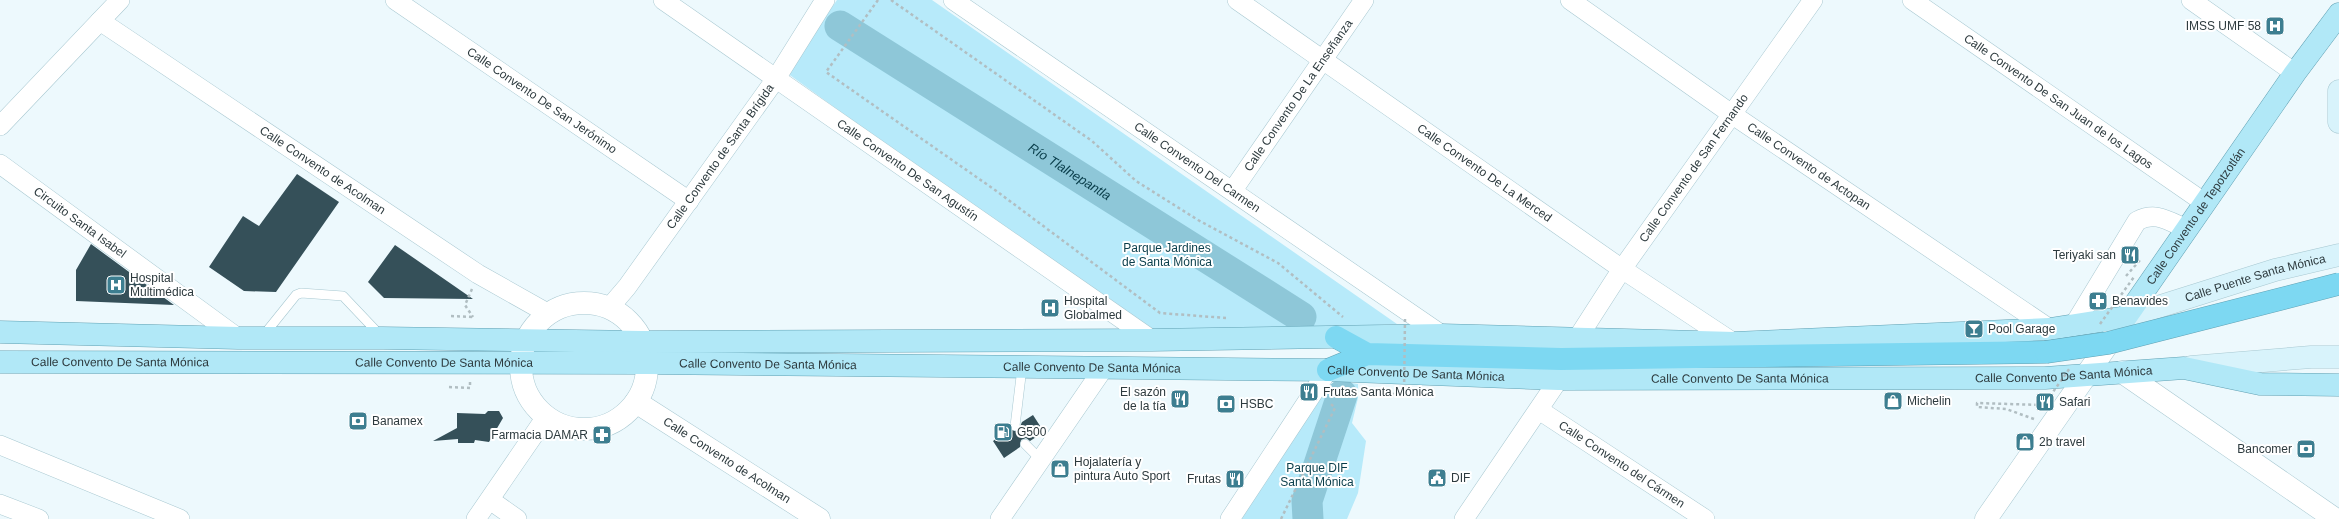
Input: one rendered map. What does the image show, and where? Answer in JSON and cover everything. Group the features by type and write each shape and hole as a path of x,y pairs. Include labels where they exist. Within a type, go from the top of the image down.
{"highway":[{"path":"1328,370 1367,354 1560,369 2046,352 2108,343 2339,284"},
{"path":"1342,329 1367,354"}],"main road":[{"name":"Calle Convento de Tepotzotlán","path":"2126,317 2295,73 2339,14"},
{"path":"2339,91 2339,122"},
{"name":"Calle Puente Santa Mónica","path":"2126,317 2275,270 2339,255"},
{"name":"Calle Convento De Santa Mónica","path":"0,332 238,338 383,338 642,342 1152,340 1342,329 1442,335 1734,343 2050,329 2126,317"},
{"name":"Calle Convento De Santa Mónica","path":"0,362 647,363 1103,369 1560,369 2045,378 2311,357 2339,357"},
{"name":"Calle Convento De Santa Mónica","path":"2184,368 2260,384 2339,385"}],"street":[{"path":"0,126 120,0"},
{"name":"Calle Convento De San Jerónimo","path":"395,0 689,201"},
{"name":"Calle Convento De San Agustín","path":"664,0 775,80 1152,340"},
{"name":"Calle Convento Del Carmen","path":"953,0 1233,190 1442,335"},
{"name":"Calle Convento De La Merced","path":"1236,0 1622,269 1734,343"},
{"name":"Calle Convento De La Enseñanza","path":"1233,190 1364,0"},
{"name":"Calle Convento de Actopan","path":"1570,0 1733,115 2050,329"},
{"name":"Calle Convento de San Fernando","path":"1577,339 1622,269 1733,115 1813,0"},
{"name":"Calle Convento De San Juan de los Lagos","path":"1912,0 2205,203"},
{"path":"2191,0 2295,73"},
{"name":"Calle Convento de Santa Brígida","path":"609,308 627,287 775,80 821,5"},
{"name":"Calle Convento de Acolman","path":"100,21 478,274 549,314"},
{"name":"Circuito Santa Isabel","path":"0,164 238,338"},
{"path":"2074,326 2137,221 2148,215 2158,217 2187,229"},
{"path":"580,303 609,308 628,320 642,342 647,363 642,390 636,402 615,421 602,427 588,429 560,425 546,417 535,407 527,394 522,379 521,363 526,340 533,329 549,314 566,305 580,303"},
{"name":"Calle Convento de Tepotzotlán","path":"1986,519 2047,415 2087,375 2126,317"},
{"path":"1000,519 1103,369"},
{"path":"1464,519 1539,410 1560,369"},
{"path":"1230,519 1328,370"},
{"path":"2122,372 2335,519"},
{"name":"Calle Convento de Acolman","path":"636,402 819,519"},
{"name":"Calle Convento del Cármen","path":"1539,410 1705,519"},
{"path":"476,519 546,417"},
{"path":"0,445 180,519"},
{"path":"490,500 517,519"},
{"path":"0,504 39,519"}],"lane":[{"path":"261,338 291,299 301,293 343,296 383,338"},
{"path":"1015,426 1022,368"},
{"path":"1025,444 1041,460"}],"path":[{"path":"878,0 826,72 995,190 1160,313 1230,318"},
{"path":"891,0 1092,141 1136,181 1198,220 1278,263 1342,329"},
{"path":"473,317 465,306 478,274"},
{"path":"1404,394 1405,319"},
{"path":"1281,519 1335,408 1329,402 1325,408"},
{"path":"1977,403 2047,415 2006,409 1977,407 1977,403"}],"green space":[{"name":"Parque Jardines de Santa Mónica","path":"837,0 932,0 1397,324 1151,336 787,73"},
{"name":"Parque DIF Santa Mónica","path":"1338,381 1358,384 1358,398 1352,423 1366,441 1358,493 1347,519 1234,519 1323,389"}],"building":[{"path":"297,174 339,202 276,292 244,291 209,267 243,216 259,226"},
{"name":"Hospital Multimédica","path":"91,244 174,305 76,301 76,270"},
{"path":"395,245 473,299 384,298 368,282"},
{"path":"488,411 499,411 503,418 489,442 475,440 474,443 458,443 458,439 433,441 457,428 457,413 485,414"},
{"path":"1033,415 1044,432 1030,441 1026,438 1021,440 1020,447 1004,458 993,441 1010,429 1018,431 1022,422"}],"waterway":[{"name":"Río Tlalnepantla","path":"840,26 1301,317"},
{"name":"Río Tlalnepantla","path":"1308,519 1307,501 1342,395"}],"place":[{"name":"IMSS UMF 58","path":"2275,26"},
{"name":"Teriyaki san","path":"2130,255"},
{"name":"Hospital Multimédica","path":"116,285"},
{"name":"Benavides","path":"2098,301"},
{"name":"Hospital Globalmed","path":"1050,308"},
{"name":"Pool Garage","path":"1974,329"},
{"name":"Frutas Santa Mónica","path":"1309,392"},
{"name":"El sazón de la tía","path":"1180,399"},
{"name":"Michelin","path":"1893,401"},
{"name":"Safari","path":"2045,402"},
{"name":"HSBC","path":"1226,404"},
{"name":"Banamex","path":"358,421"},
{"name":"G500","path":"1003,432"},
{"name":"Farmacia DAMAR","path":"602,435"},
{"name":"2b travel","path":"2025,442"},
{"name":"Bancomer","path":"2306,449"},
{"name":"Hojalatería y pintura Auto Sport","path":"1060,469"},
{"name":"DIF","path":"1437,478"},
{"name":"Frutas","path":"1235,479"}]}
